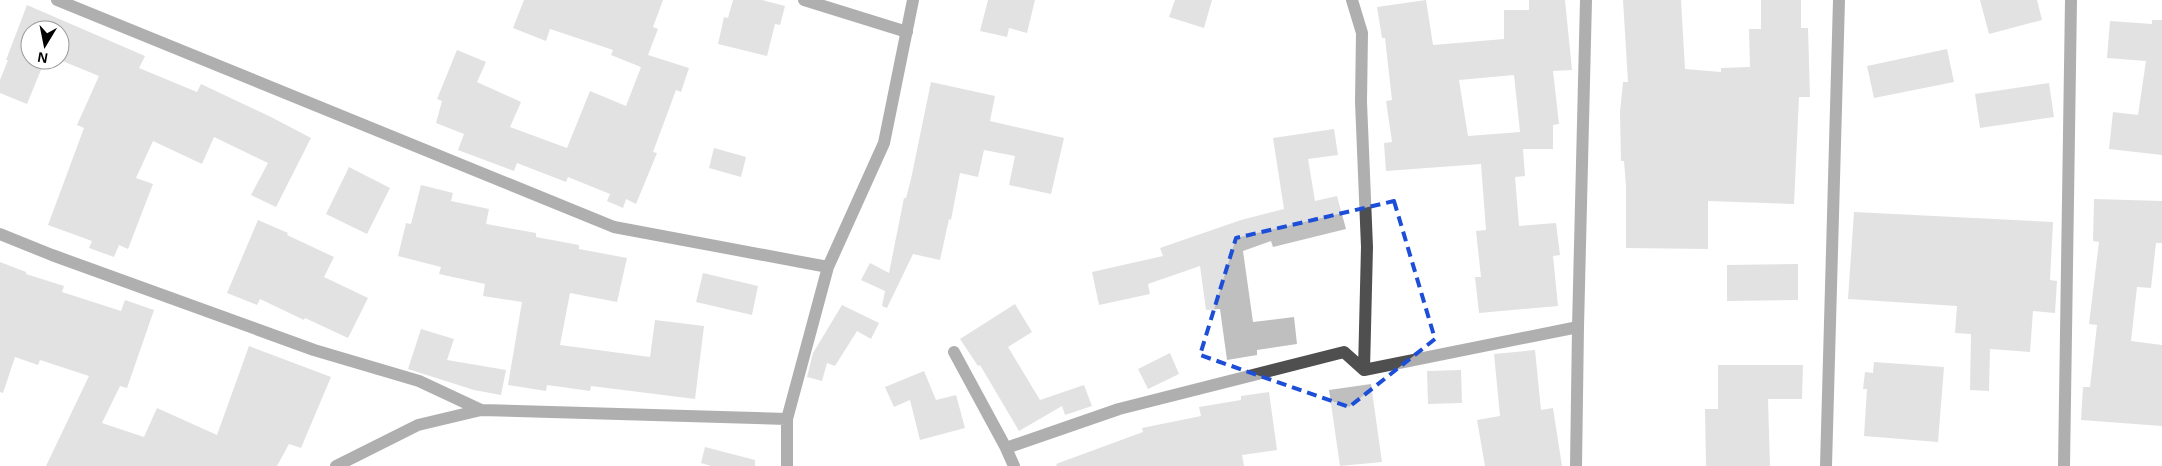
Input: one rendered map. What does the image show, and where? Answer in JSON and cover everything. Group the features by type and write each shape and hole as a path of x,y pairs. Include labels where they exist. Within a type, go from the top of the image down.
{"street":[{"path":"57,0 614,227 828,267"},
{"path":"804,0 907,32"},
{"path":"787,466 787,419 828,267 884,144 913,0"},
{"path":"1352,0 1362,33 1360,102 1367,247 1364,370"},
{"path":"1576,466 1586,0"},
{"path":"1826,466 1839,0"},
{"path":"2064,466 2071,0"},
{"path":"0,234 61,259 314,350 419,381 481,410"},
{"path":"1364,370 1578,327"},
{"path":"954,352 1014,466"},
{"path":"1006,448 1119,409 1344,352 1364,370"},
{"path":"336,466 418,425 481,410 787,419"}],"highlighted area":[{"path":"1394,201 1435,339 1349,407 1200,355 1236,238"}],"building":[{"path":"524,0 663,0 653,27 658,29 648,55 689,68 681,92 676,90 653,152 657,153 636,204 626,199 623,208 607,201 610,194 568,177 566,182 517,163 514,171 458,150 464,134 436,123 442,101 437,99 457,50 486,62 477,82 521,102 510,127 567,148 590,91 626,106 641,67 611,55 613,50 550,29 546,41 513,28"},
{"path":"733,0 762,0 785,6 780,25 775,24 767,56 718,44 724,17 728,18"},
{"path":"988,0 1035,0 1027,33 1009,28 1007,37 980,31"},
{"path":"1175,0 1212,0 1204,28 1169,17"},
{"path":"1426,0 1433,45 1504,39 1504,10 1529,10 1529,0 1565,0 1572,70 1553,71 1559,124 1553,125 1553,149 1523,149 1525,176 1515,177 1519,226 1556,223 1560,255 1553,256 1558,306 1479,313 1475,277 1481,277 1476,231 1486,230 1481,164 1386,171 1384,143 1392,142 1386,101 1392,100 1385,38 1382,38 1377,7","holes":["1514,75 1520,132 1468,136 1459,80"]},
{"path":"1623,0 1681,0 1685,69 1721,72 1721,68 1750,67 1749,29 1761,29 1761,0 1801,0 1801,28 1808,28 1810,97 1799,97 1794,204 1708,201 1708,249 1626,248 1626,186 1624,161 1621,161 1620,112 1623,82 1628,82"},
{"path":"1980,0 2037,0 2042,20 1989,34"},
{"path":"27,5 62,20 21,20"},
{"path":"2152,20 2162,20 2162,155 2109,149 2113,112 2138,115 2146,61 2107,58 2110,21 2152,24"},
{"path":"20,23 20,70 41,70 27,104 0,93 0,80 8,60 6,60"},
{"path":"70,24 145,56 139,68 197,92 201,84 311,138 276,207 251,195 268,163 214,137 202,164 153,141 136,178 153,184 128,249 119,245 114,257 89,248 92,241 48,225 84,128 77,125 99,76 70,64"},
{"path":"1947,49 1954,82 1874,98 1867,66"},
{"path":"931,82 995,96 990,121 1064,138 1051,194 1009,185 1015,156 984,150 978,177 960,173 951,220 949,219 940,260 913,254 887,308 882,306 885,291 861,280 870,263 889,273"},
{"path":"2049,83 2054,117 1980,128 1975,94"},
{"path":"1334,129 1338,155 1308,159 1315,201 1337,196 1346,229 1273,247 1271,241 1243,251 1253,322 1294,317 1297,344 1257,350 1257,355 1227,360 1220,309 1206,310 1200,266 1148,284 1150,294 1099,305 1092,272 1163,256 1160,248 1241,220 1284,209 1273,138"},
{"path":"714,148 746,157 741,177 709,168"},
{"path":"349,167 390,188 367,234 326,214"},
{"path":"421,185 453,193 451,201 489,209 486,224 536,233 536,237 579,245 579,249 627,258 617,302 570,293 560,345 650,357 655,320 704,326 695,399 591,386 590,391 547,385 546,391 508,385 522,302 483,296 485,284 439,274 441,267 398,256 406,223 411,224"},
{"path":"2094,199 2162,201 2162,243 2156,243 2151,288 2137,287 2131,341 2162,345 2162,426 2081,420 2083,387 2090,387 2097,325 2089,324 2099,242 2093,241"},
{"path":"1854,212 2053,222 2050,280 2057,281 2055,313 2033,311 2030,352 1990,349 1989,391 1970,390 1971,334 1955,333 1957,306 1848,299"},
{"path":"258,220 334,257 324,277 368,298 348,338 260,299 257,305 227,293"},
{"path":"0,262 26,272 26,274 64,286 62,292 121,311 125,300 154,310 127,388 120,386 102,423 144,437 157,408 217,435 249,346 331,377 301,448 289,444 277,466 46,466 89,376 40,360 38,365 15,357 3,393 0,392"},
{"path":"1798,264 1798,300 1727,301 1727,265"},
{"path":"703,273 758,286 752,315 696,302"},
{"path":"1015,304 1032,332 1008,347 1040,400 1084,385 1092,406 1065,415 1062,406 1019,431 980,365 978,366 960,339"},
{"path":"842,305 879,323 871,339 857,331 835,366 827,363 822,381 807,377 813,353"},
{"path":"421,329 454,339 447,360 506,370 501,395 474,390 408,369"},
{"path":"1535,350 1541,410 1553,408 1562,466 1485,466 1477,420 1500,416 1494,354"},
{"path":"1170,353 1179,374 1148,389 1138,369"},
{"path":"1874,362 1944,367 1938,442 1864,436 1867,389 1863,389 1865,372 1873,373"},
{"path":"1718,365 1803,365 1802,399 1768,399 1770,466 1706,466 1705,409 1718,409"},
{"path":"1461,370 1462,403 1428,404 1427,371"},
{"path":"924,371 936,400 956,395 965,428 920,440 910,400 894,407 885,387"},
{"path":"1371,384 1382,462 1340,466 1329,390"},
{"path":"1269,392 1277,450 1242,455 1244,466 1057,466 1056,464 1143,432 1142,428 1201,416 1199,407 1241,400 1241,396"},
{"path":"705,447 755,460 755,466 711,466 701,463"}]}
